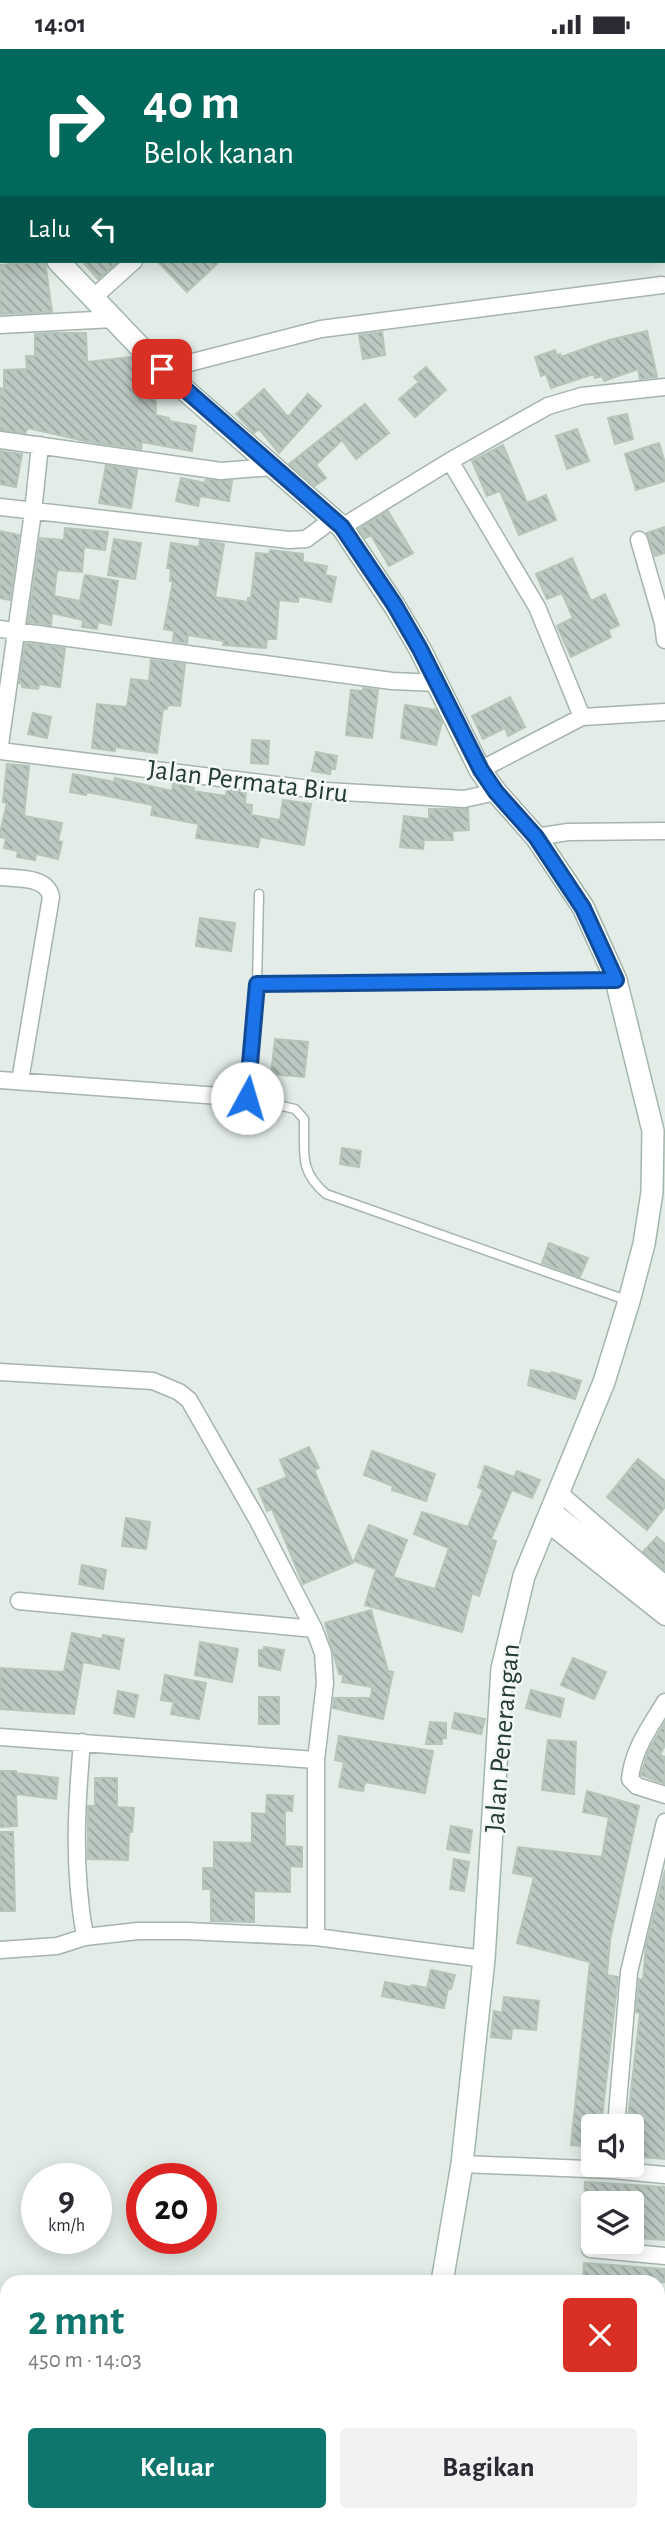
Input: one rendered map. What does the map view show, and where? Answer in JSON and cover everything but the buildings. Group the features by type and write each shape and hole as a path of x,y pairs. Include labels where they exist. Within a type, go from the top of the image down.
{"street":[{"name":"Jalan Penerangan","path":"60,263 162,369 337,524 394,604 438,683 481,770 496,792 536,837 583,908 616,980 659,1131 644,1244 629,1301 604,1382 550,1507 524,1576 502,1669 484,1959 462,2164 443,2275"},
{"path":"94,297 132,263"},
{"path":"162,369 321,329 662,285"},
{"path":"0,325 114,319"},
{"path":"0,507 289,540 306,539 548,406 582,396 665,387"},
{"path":"0,440 221,471 272,467"},
{"path":"0,748 8,630 33,512 40,445"},
{"path":"450,461 537,607 582,717"},
{"path":"639,540 663,623 665,640"},
{"path":"8,630 392,681 438,683"},
{"path":"481,770 582,717 665,712"},
{"name":"Jalan Permata Biru","path":"0,748 326,791 452,799 496,792"},
{"path":"536,837 568,832 665,831"},
{"path":"0,877 39,881 47,886 51,897 20,1081"},
{"path":"0,1080 247,1098"},
{"path":"0,1372 152,1381 179,1392 189,1400 257,1519 314,1629 323,1654 325,1683 316,1760 316,1937"},
{"path":"550,1507 665,1584"},
{"path":"550,1507 636,1585 665,1617"},
{"path":"636,1585 665,1599"},
{"path":"19,1601 314,1629"},
{"path":"665,1703 639,1744 632,1761 631,1779 637,1786 665,1795"},
{"path":"0,1737 316,1760"},
{"path":"82,1742 76,1825 77,1891 85,1937"},
{"path":"617,2114 629,1972 665,1822"},
{"path":"0,1950 57,1946 85,1937 138,1931 316,1937 484,1959"},
{"path":"462,2164 581,2166"},
{"path":"644,2172 665,2175"},
{"path":"644,2254 665,2256"}],"lane":[{"path":"259,894 257,984 247,1098 295,1109 304,1119 306,1171 313,1182 326,1193 629,1301"},
{"path":"257,984 616,980"}],"route":[{"path":"162,369 342,527 394,604 420,649 481,770 496,792 536,837 583,908 616,980 257,984 247,1098"}]}
